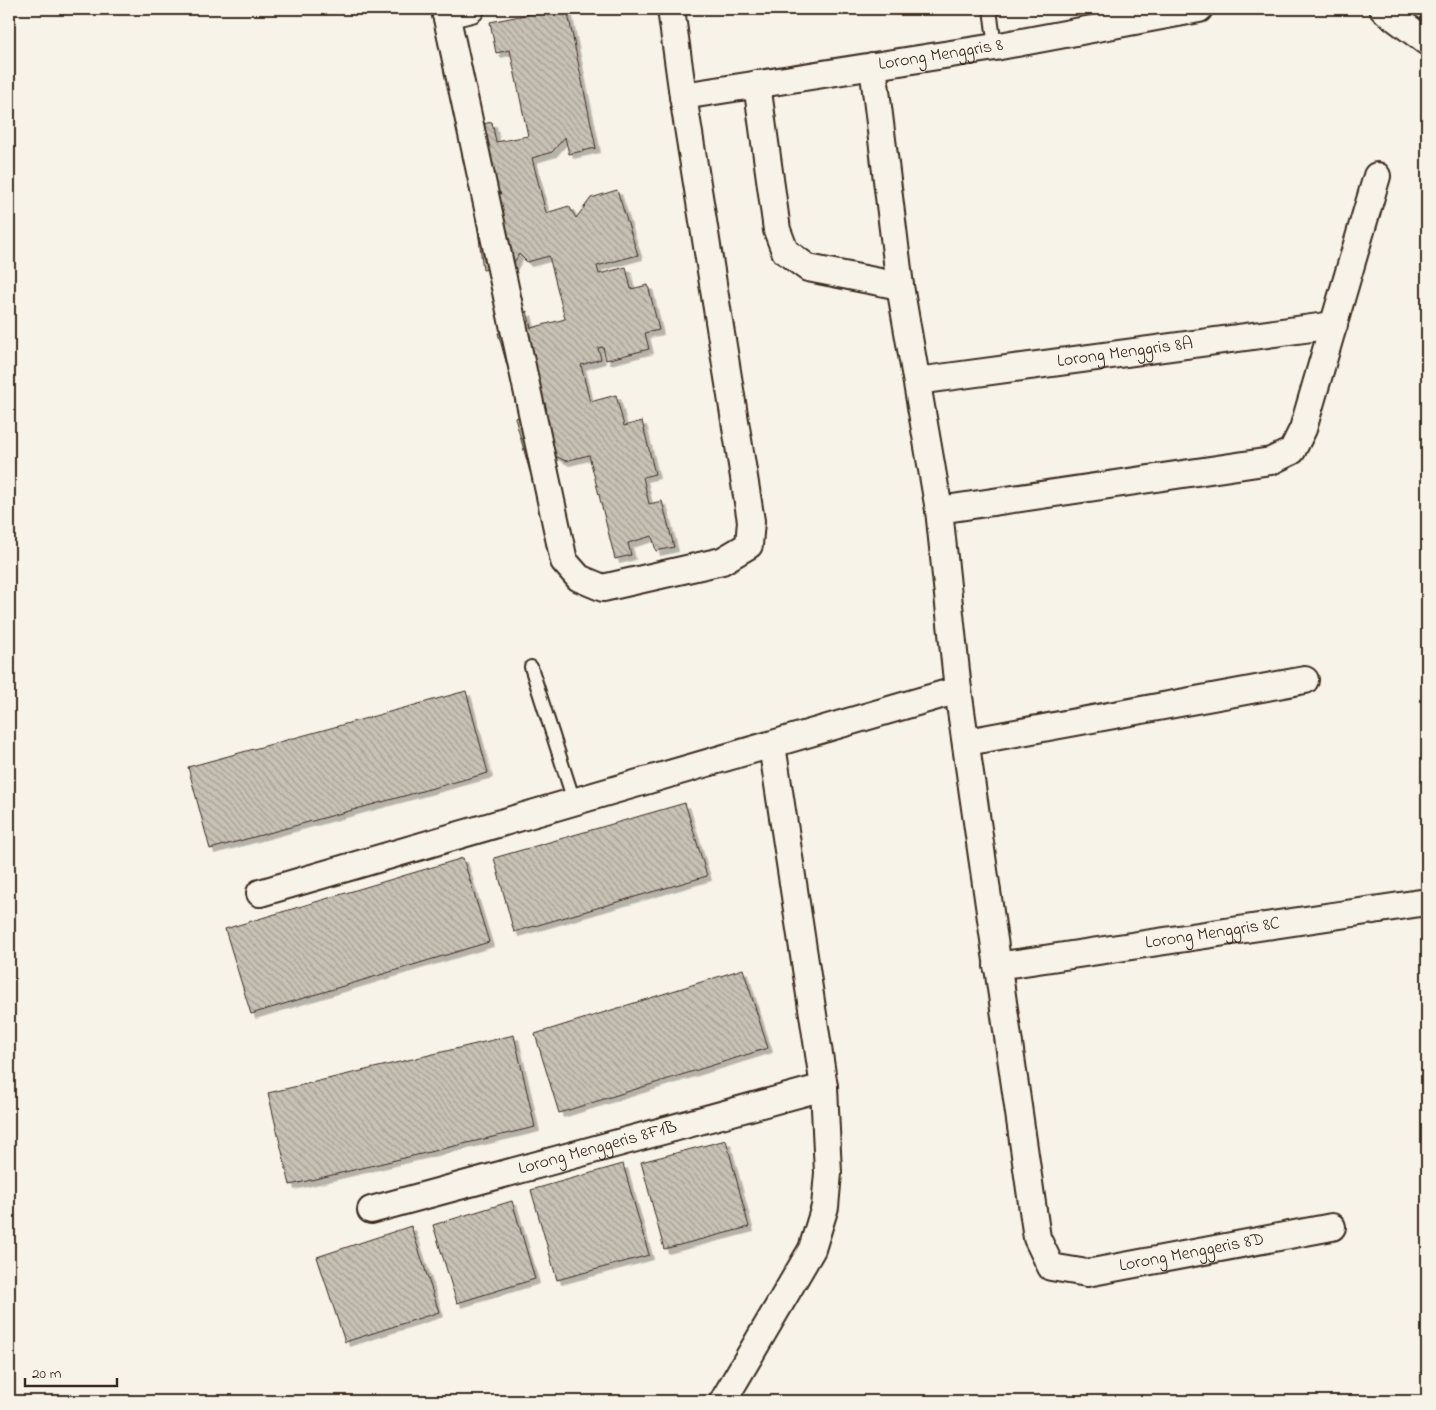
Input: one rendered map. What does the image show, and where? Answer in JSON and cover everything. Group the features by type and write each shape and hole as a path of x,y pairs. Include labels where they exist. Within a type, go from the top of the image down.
{"street":[{"path":"471,9 445,12 564,561 579,578 603,588 722,561 748,544 751,521 683,96 671,9"},
{"name":"Lorong Menggris 8","path":"683,96 995,48 1199,9"},
{"path":"1383,9 1427,42"},
{"path":"873,66 900,286 939,510 958,690 997,966"},
{"path":"757,84 777,230 784,251 808,268 900,286"},
{"path":"939,510 1271,461 1292,451 1303,429 1378,176"},
{"name":"Lorong Menggris 8A","path":"917,381 1334,325"},
{"path":"966,742 1305,680"},
{"path":"260,893 958,690"},
{"path":"723,1401 812,1249 825,1207 828,1173 824,1087 772,745"},
{"name":"Lorong Menggris 8C","path":"997,966 1427,902"},
{"name":"Lorong Menggeris 8D","path":"997,966 1037,1238 1051,1267 1087,1273 1332,1227"},
{"name":"Lorong Menggeris 8F1B","path":"371,1210 824,1087"}],"lane":[{"path":"990,9 995,48"},
{"path":"531,667 574,801"}],"building":[{"path":"555,9 567,9 596,148 569,154 565,137 552,152 532,158 546,213 569,206 576,218 591,198 617,190 638,255 597,266 599,274 626,267 631,289 648,285 659,330 645,333 649,349 606,360 603,347 598,348 601,359 581,365 590,402 616,395 624,426 642,421 655,474 643,477 649,504 662,501 674,547 656,551 652,536 628,543 631,555 615,559 589,455 565,461 550,453 553,466 530,472 515,418 547,410 540,387 515,394 498,333 527,311 531,328 565,319 549,256 527,262 519,254 512,266 483,270 476,214 501,193 474,198 460,129 492,122 496,142 528,136 510,50 496,53 490,22"},
{"path":"466,691 488,773 210,849 188,767"},
{"path":"685,803 707,876 514,932 494,858"},
{"path":"463,858 489,942 251,1014 225,929"},
{"path":"743,969 768,1048 559,1113 535,1034"},
{"path":"514,1035 535,1127 290,1185 268,1093"},
{"path":"726,1140 749,1227 664,1249 641,1162"},
{"path":"623,1164 649,1255 557,1280 531,1190"},
{"path":"512,1201 535,1279 457,1303 433,1225"},
{"path":"411,1226 439,1312 345,1342 317,1257"}]}
